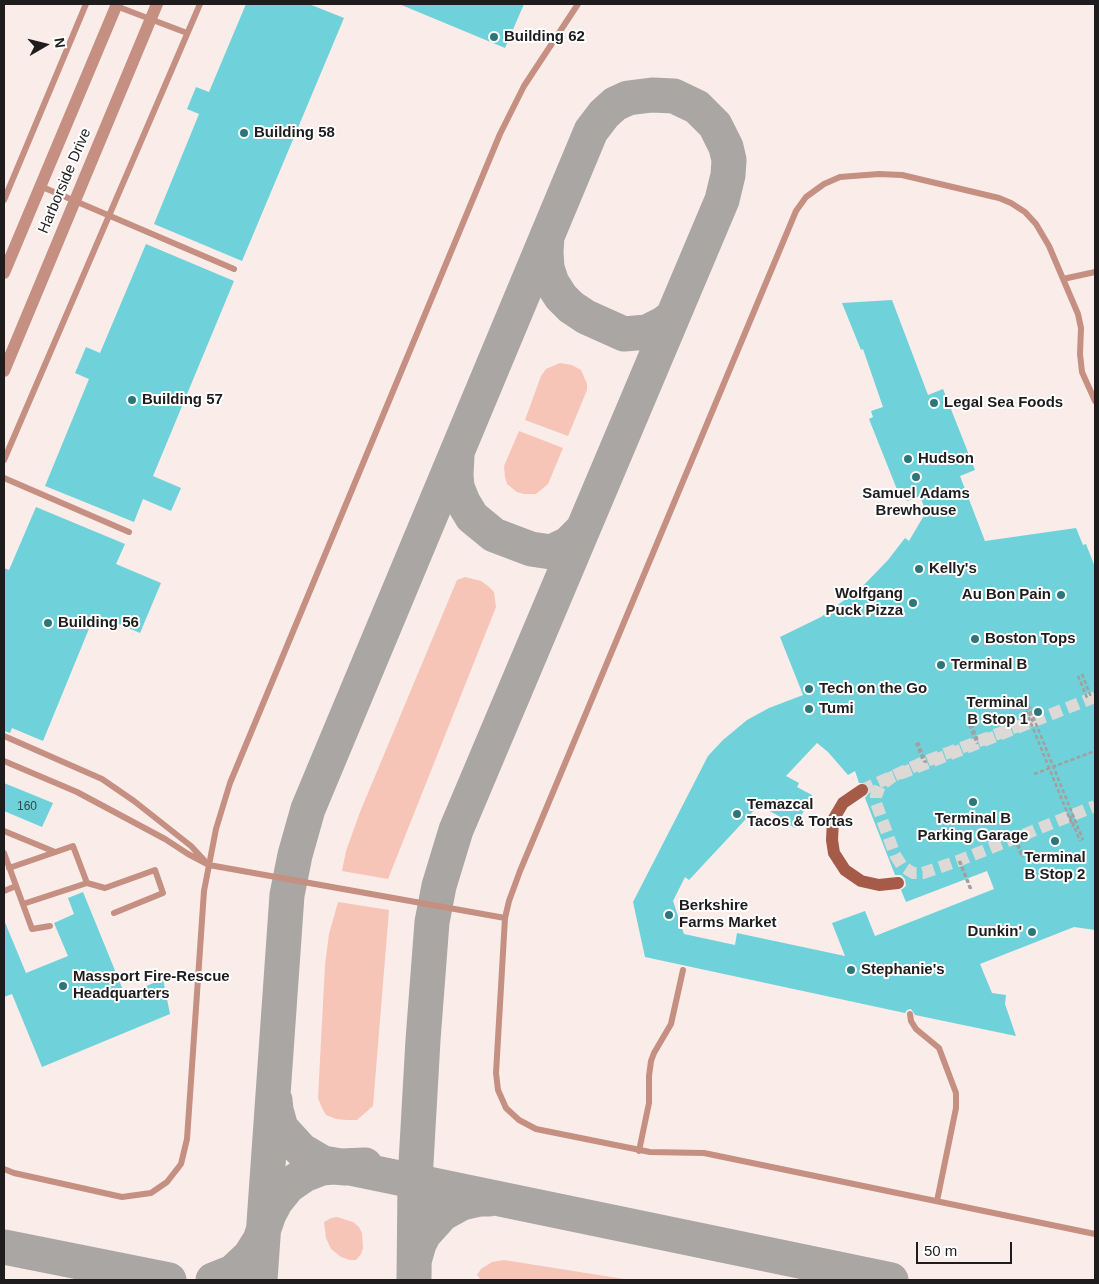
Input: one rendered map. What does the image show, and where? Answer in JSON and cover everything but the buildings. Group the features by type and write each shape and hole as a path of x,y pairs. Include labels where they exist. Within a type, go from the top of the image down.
{"main road":[{"path":"862,790 843,803 833,820 832,840 834,854 845,870 861,881 879,885 898,883"}],"street":[{"name":"Harborside Drive","path":"4,371 157,4"},
{"name":"Harborside Drive","path":"4,273 116,5"}],"lane":[{"path":"4,200 86,4"},
{"path":"4,460 200,4"},
{"path":"4,1169 14,1173 122,1197 151,1193 167,1182 181,1164 187,1139 202,911 208,865 222,806 246,740 500,134 524,86 578,4"},
{"path":"116,5 187,33"},
{"path":"1095,402 1082,372 1080,354 1081,328 1078,314 1048,246 1036,224 1025,212 999,198 912,176 889,174 840,178 824,184 806,197 796,211 509,901 505,918 496,1073 498,1090 503,1103 520,1120 536,1129 639,1151 704,1153 1095,1234"},
{"path":"40,186 234,269"},
{"path":"1063,279 1095,272"},
{"path":"4,478 130,532"},
{"path":"4,736 108,782 191,846 208,865"},
{"path":"4,761 77,792 165,839 208,865 505,918"},
{"path":"4,831 55,852"},
{"path":"9,868 73,846 87,882"},
{"path":"4,853 32,929 50,926"},
{"path":"23,904 87,882 105,888 155,870 163,893 114,913"},
{"path":"4,891 16,886"},
{"path":"639,1151 649,1103 651,1061 671,1024 683,970"},
{"path":"910,1014 911,1021 916,1029 939,1048 956,1093 956,1108 937,1201"}],"path":[{"path":"1082,674 1091,697"},
{"path":"1078,676 1088,700"},
{"path":"1033,722 1025,700 1081,841 1070,816"},
{"path":"1026,711 1073,827"},
{"path":"968,719 977,742"},
{"path":"917,742 925,763"},
{"path":"1034,774 1095,751"},
{"path":"1016,838 1023,857"},
{"path":"959,861 972,891"}],"shaded area":[{"path":"4,4 1095,4 1095,1280 4,1280"},
{"path":"560,363 572,365 581,370 587,384 587,390 568,436 525,420 541,376 546,369"},
{"path":"519,431 563,448 548,484 536,494 517,492 507,484 505,477 504,466"},
{"path":"465,577 481,581 488,586 494,592 496,607 388,879 342,871 346,851 360,812 457,580"},
{"path":"338,902 389,910 373,1106 357,1120 336,1119 326,1115 318,1098 325,965 329,934"},
{"path":"337,1217 353,1222 362,1233 363,1248 356,1260 341,1257 331,1249 326,1238 324,1222"},
{"path":"504,1260 632,1280 481,1280 477,1275 481,1269 492,1262"}],"taxiway":[{"path":"260,1280 287,895 295,855 308,809 591,131 604,114 615,104 628,98 652,95 674,96 697,107 715,125 726,147 729,160 728,175 722,200 456,830 439,886 432,922 423,1040 415,1181 414,1280"},
{"path":"547,236 547,268 552,283 561,297 571,307 586,317 624,334 647,332 672,317"},
{"path":"457,455 457,487 463,502 472,517 494,535 531,549 551,552 568,544 582,530"},
{"path":"275,1100 281,1128 301,1150 323,1163 341,1166 365,1165"},
{"path":"341,1166 891,1280"},
{"path":"213,1280 233,1272 250,1256 260,1240 269,1214 276,1201 288,1186 304,1175 322,1168 346,1168"},
{"path":"415,1258 424,1234 442,1214 462,1203 489,1199"},
{"path":"4,1247 169,1280"}],"tunnel":[{"path":"1095,697 892,777 880,786 876,796 876,803 895,855 902,866 913,873 923,873 958,861 1095,806"},
{"path":"862,790 924,762 1042,717"}],"place":[{"name":"Building 62","path":"494,37"},
{"name":"Building 58","path":"244,133"},
{"name":"Building 57","path":"132,400"},
{"name":"Legal Sea Foods","path":"934,403"},
{"name":"Hudson","path":"908,459"},
{"name":"Samuel Adams Brewhouse","path":"916,477"},
{"name":"Kelly's","path":"919,569"},
{"name":"Au Bon Pain","path":"1061,595"},
{"name":"Wolfgang Puck Pizza","path":"913,603"},
{"name":"Building 56","path":"48,623"},
{"name":"Boston Tops","path":"975,639"},
{"name":"Terminal B","path":"941,665"},
{"name":"Tech on the Go","path":"809,689"},
{"name":"Tumi","path":"809,709"},
{"name":"Terminal B Stop 1","path":"1038,712"},
{"name":"Terminal B Parking Garage","path":"973,802"},
{"name":"Temazcal Tacos & Tortas","path":"737,814"},
{"name":"Terminal B Stop 2","path":"1055,841"},
{"name":"Berkshire Farms Market","path":"669,915"},
{"name":"Dunkin'","path":"1032,932"},
{"name":"Stephanie's","path":"851,970"},
{"name":"Massport Fire-Rescue Headquarters","path":"63,986"}]}
